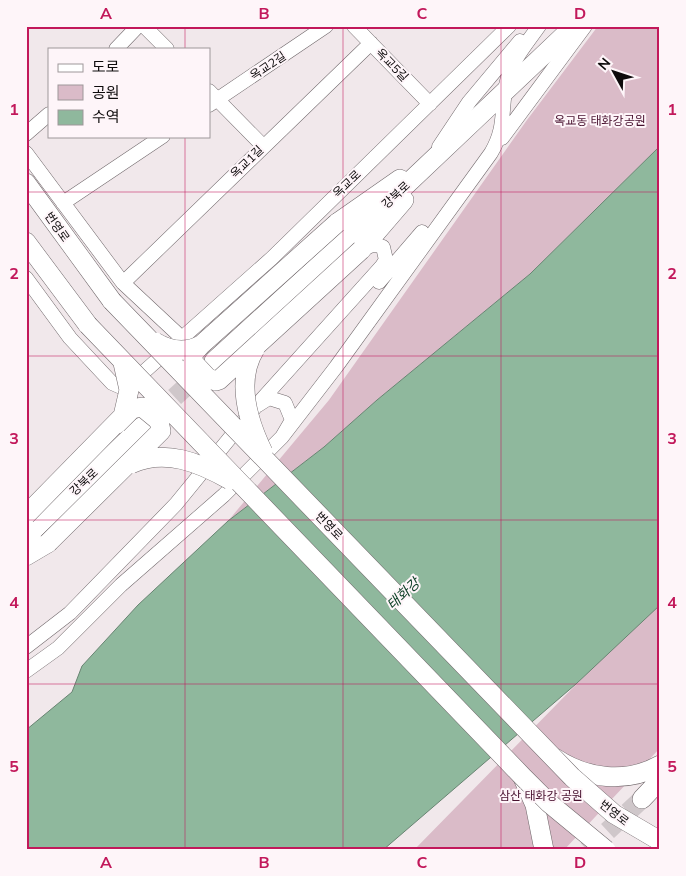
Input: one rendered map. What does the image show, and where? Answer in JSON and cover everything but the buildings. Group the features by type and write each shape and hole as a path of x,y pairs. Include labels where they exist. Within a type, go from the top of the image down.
{"main road":[{"name":"강북로","path":"214,361 429,164 574,26"},
{"path":"429,164 398,208 361,250 216,381 208,378 193,362 193,354 201,345 337,223 382,191 429,164"},
{"name":"번영로","path":"26,170 31,190 112,301 549,754 614,814 660,841"},
{"path":"26,242 88,325 122,362 523,777 576,827 606,850"},
{"path":"147,338 175,350 186,350 201,345"},
{"path":"259,344 248,364 245,399 252,425 271,466"},
{"path":"117,424 123,416 129,399 128,380 122,362"},
{"path":"26,514 132,409 142,406 159,421 161,426 158,435 48,543 26,556"},
{"name":"강북로","path":"26,537 141,427"},
{"path":"124,469 141,460 176,458 216,473 246,490"},
{"path":"549,754 575,769 610,777 643,774 660,765"},
{"path":"523,777 537,812 544,850"},
{"path":"650,802 660,780"}],"street":[{"path":"117,48 138,26"},
{"path":"144,26 166,48"},
{"name":"옥교2길","path":"212,99 326,26"},
{"name":"옥교5길","path":"354,26 430,104"},
{"name":"옥교로","path":"26,278 70,338 112,383 121,387 128,386 272,258 509,26"},
{"path":"429,164 470,102 530,26"},
{"path":"491,153 499,139 505,93 512,67 539,26"},
{"path":"26,671 58,648 121,585 224,495 282,437 342,359 585,26"},
{"name":"옥교1길","path":"123,282 371,43"},
{"path":"256,406 404,255 479,154 526,78 548,52"},
{"path":"212,99 263,146"},
{"path":"26,134 48,115"},
{"path":"64,202 160,138"},
{"path":"26,153 123,282 183,339"},
{"path":"26,647 70,613 176,504 256,406 386,260 383,247 378,244 361,250"},
{"path":"256,406 270,398 285,403 292,420 282,437"}],"green space":[{"name":"옥교동 태화강공원","path":"598,26 660,26 660,146 530,274 377,400 324,447 228,521 329,400 527,120"},
{"name":"삼산 태화강 공원","path":"660,599 660,748 564,850 414,850"}],"water":[{"name":"태화강","path":"660,146 660,605 576,684 383,850 26,850 26,730 72,692 82,666 138,605 228,521 324,447 377,400 530,274"}],"tunnel":[{"path":"154,416 202,372"},
{"path":"587,850 642,799"}]}
